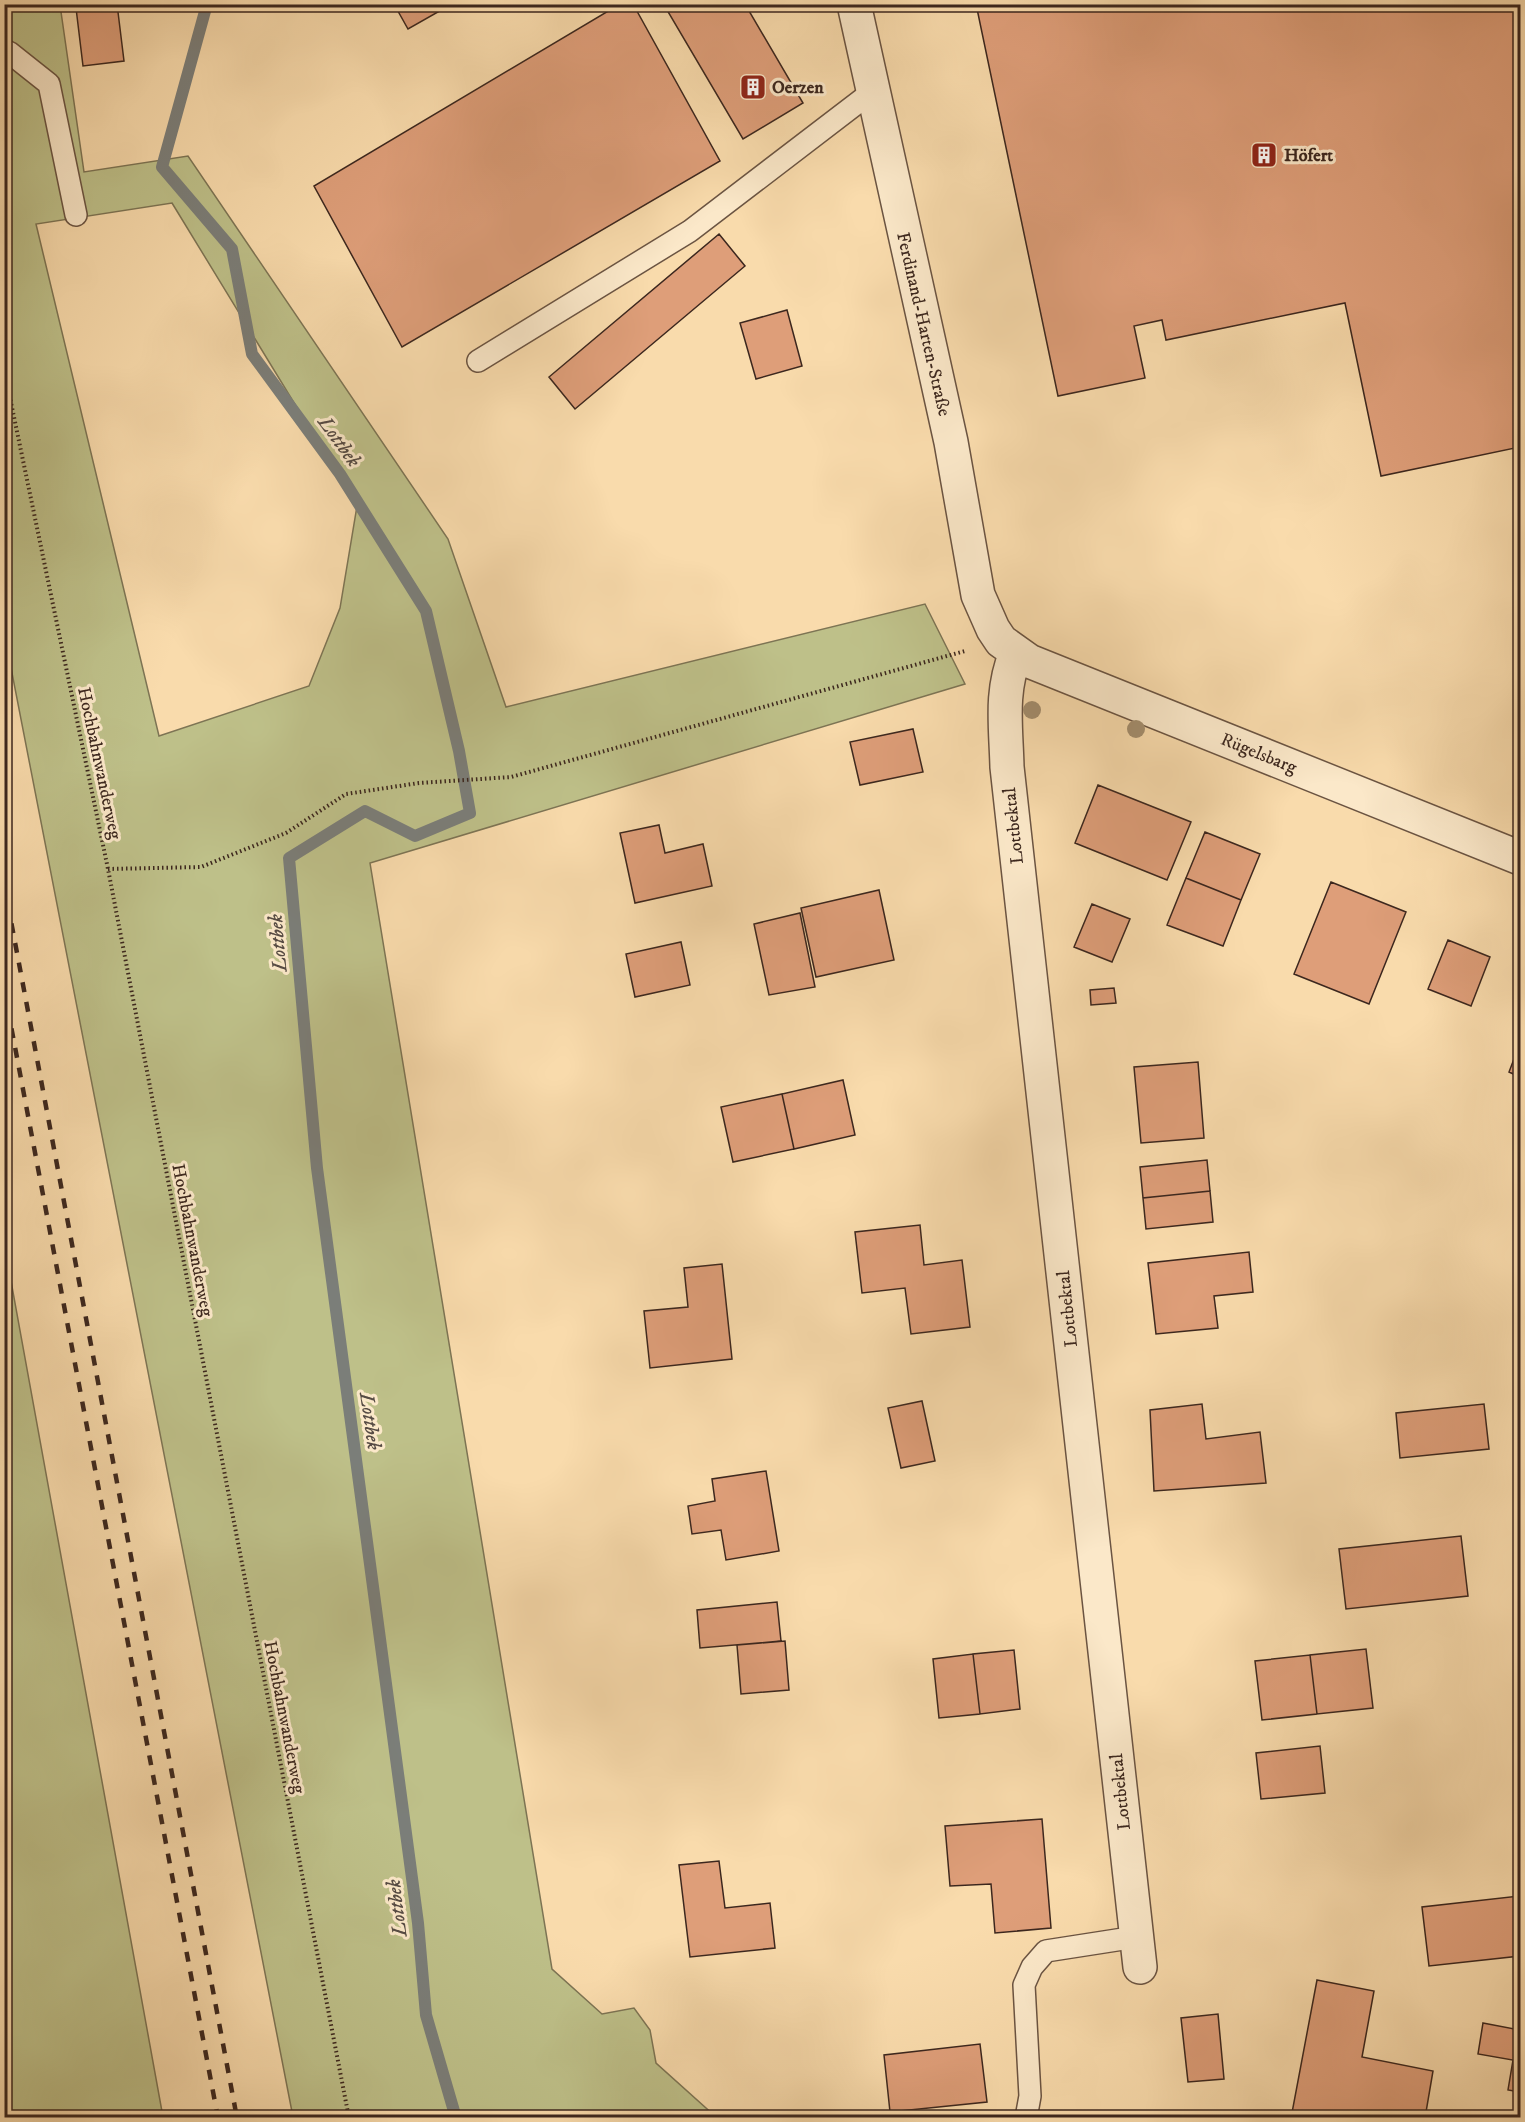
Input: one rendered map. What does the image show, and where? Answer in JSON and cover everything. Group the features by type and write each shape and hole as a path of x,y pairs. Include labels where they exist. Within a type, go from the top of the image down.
{"street":[{"name":"Ferdinand-Harten-Straße","path":"854,4 951,442 978,596 987,617 1009,647"},
{"name":"Rügelsbarg","path":"1009,647 1029,661 1521,858"},
{"name":"Lottbektal","path":"1009,647 1005,689 1007,767 1138,1952"}],"lane":[{"path":"4,50 10,52 49,84 76,214"},
{"path":"478,361 690,231 873,91"},
{"path":"1026,2118 1030,2097 1024,1985 1032,1967 1046,1951 1138,1952"}],"path":[{"name":"Hochbahnwanderweg","path":"4,369 108,869 349,2118"},
{"path":"108,869 201,867 286,833 346,794 418,783 511,777 1009,647"}],"green space":[{"path":"4,5 60,5 84,172 188,156 448,539 506,707 925,604 965,684 370,863 552,1969 602,2014 634,2008 650,2030 656,2063 716,2117 293,2117 5,637","holes":["172,203 357,506 340,608 309,686 159,736 36,224"]},
{"path":"5,1248 163,2117 5,2117"}],"building":[{"path":"117,4 124,61 83,66 76,8"},
{"path":"394,4 452,4 408,29"},
{"path":"620,4 633,4 720,161 402,347 314,186"},
{"name":"Oerzen","path":"676,4 745,4 803,103 743,139 667,10"},
{"name":"Höfert","path":"976,4 1068,4 1069,7 1080,4 1520,4 1520,447 1381,476 1345,303 1166,340 1162,320 1134,326 1145,378 1058,396"},
{"path":"719,234 745,266 575,409 549,377"},
{"path":"787,310 802,366 756,379 740,323"},
{"path":"913,729 923,772 860,785 850,742"},
{"path":"1098,785 1191,822 1167,880 1075,843"},
{"path":"659,825 665,853 703,844 712,886 635,903 620,833"},
{"path":"1205,832 1260,854 1241,900 1186,878"},
{"path":"1186,878 1241,900 1223,946 1167,925"},
{"path":"1331,882 1406,912 1369,1004 1294,974"},
{"path":"879,890 894,960 816,977 801,908"},
{"path":"1092,904 1130,919 1112,962 1074,947"},
{"path":"800,913 815,987 769,995 754,924"},
{"path":"1448,940 1490,957 1471,1006 1428,989"},
{"path":"681,942 690,985 635,997 626,954"},
{"path":"1114,988 1116,1003 1091,1005 1090,990"},
{"path":"1520,1043 1520,1077 1509,1072"},
{"path":"1198,1062 1204,1138 1141,1143 1134,1067"},
{"path":"843,1080 855,1135 794,1149 782,1094"},
{"path":"782,1094 794,1149 733,1162 721,1107"},
{"path":"1207,1160 1210,1191 1143,1198 1140,1167"},
{"path":"1210,1191 1213,1222 1146,1229 1143,1198"},
{"path":"920,1225 924,1265 962,1260 970,1327 911,1334 905,1288 862,1293 855,1232"},
{"path":"1249,1252 1253,1292 1214,1296 1218,1328 1156,1334 1148,1263"},
{"path":"722,1264 732,1359 650,1368 644,1311 688,1307 684,1268"},
{"path":"922,1401 935,1461 901,1468 888,1408"},
{"path":"1202,1404 1206,1439 1260,1432 1266,1483 1154,1491 1150,1410"},
{"path":"1484,1404 1489,1449 1400,1458 1396,1413"},
{"path":"766,1471 779,1551 726,1560 721,1530 692,1534 688,1506 715,1501 712,1479"},
{"path":"1461,1536 1468,1596 1346,1609 1339,1549"},
{"path":"777,1602 781,1641 700,1648 697,1610"},
{"path":"785,1641 789,1690 741,1694 737,1645"},
{"path":"1366,1649 1373,1708 1317,1714 1310,1655"},
{"path":"1014,1650 1020,1709 980,1714 973,1654"},
{"path":"973,1654 980,1714 939,1718 933,1659"},
{"path":"1310,1655 1317,1714 1262,1720 1255,1661"},
{"path":"1320,1746 1325,1793 1261,1799 1256,1753"},
{"path":"1042,1819 1051,1928 995,1933 991,1884 950,1886 945,1826"},
{"path":"719,1861 725,1908 770,1903 775,1948 690,1957 679,1865"},
{"path":"1519,1896 1520,1956 1429,1966 1422,1907"},
{"path":"1317,1980 1374,1991 1362,2057 1433,2071 1425,2118 1291,2118"},
{"path":"1218,2014 1224,2079 1188,2082 1181,2018"},
{"path":"1483,2023 1520,2030 1520,2092 1508,2090 1513,2060 1478,2054"},
{"path":"980,2044 987,2102 890,2112 884,2055"}],"waterway":[{"name":"Lottbek","path":"207,4 162,167 232,249 252,354 340,474 426,611 459,751 470,813 415,836 365,811 289,858 317,1168 418,1923 426,2015 456,2118"}],"railway":[{"path":"4,884 237,2118"},
{"path":"4,989 218,2118"}],"place":[{"name":"Oerzen","path":"753,87"},
{"name":"Höfert","path":"1264,155"}]}
